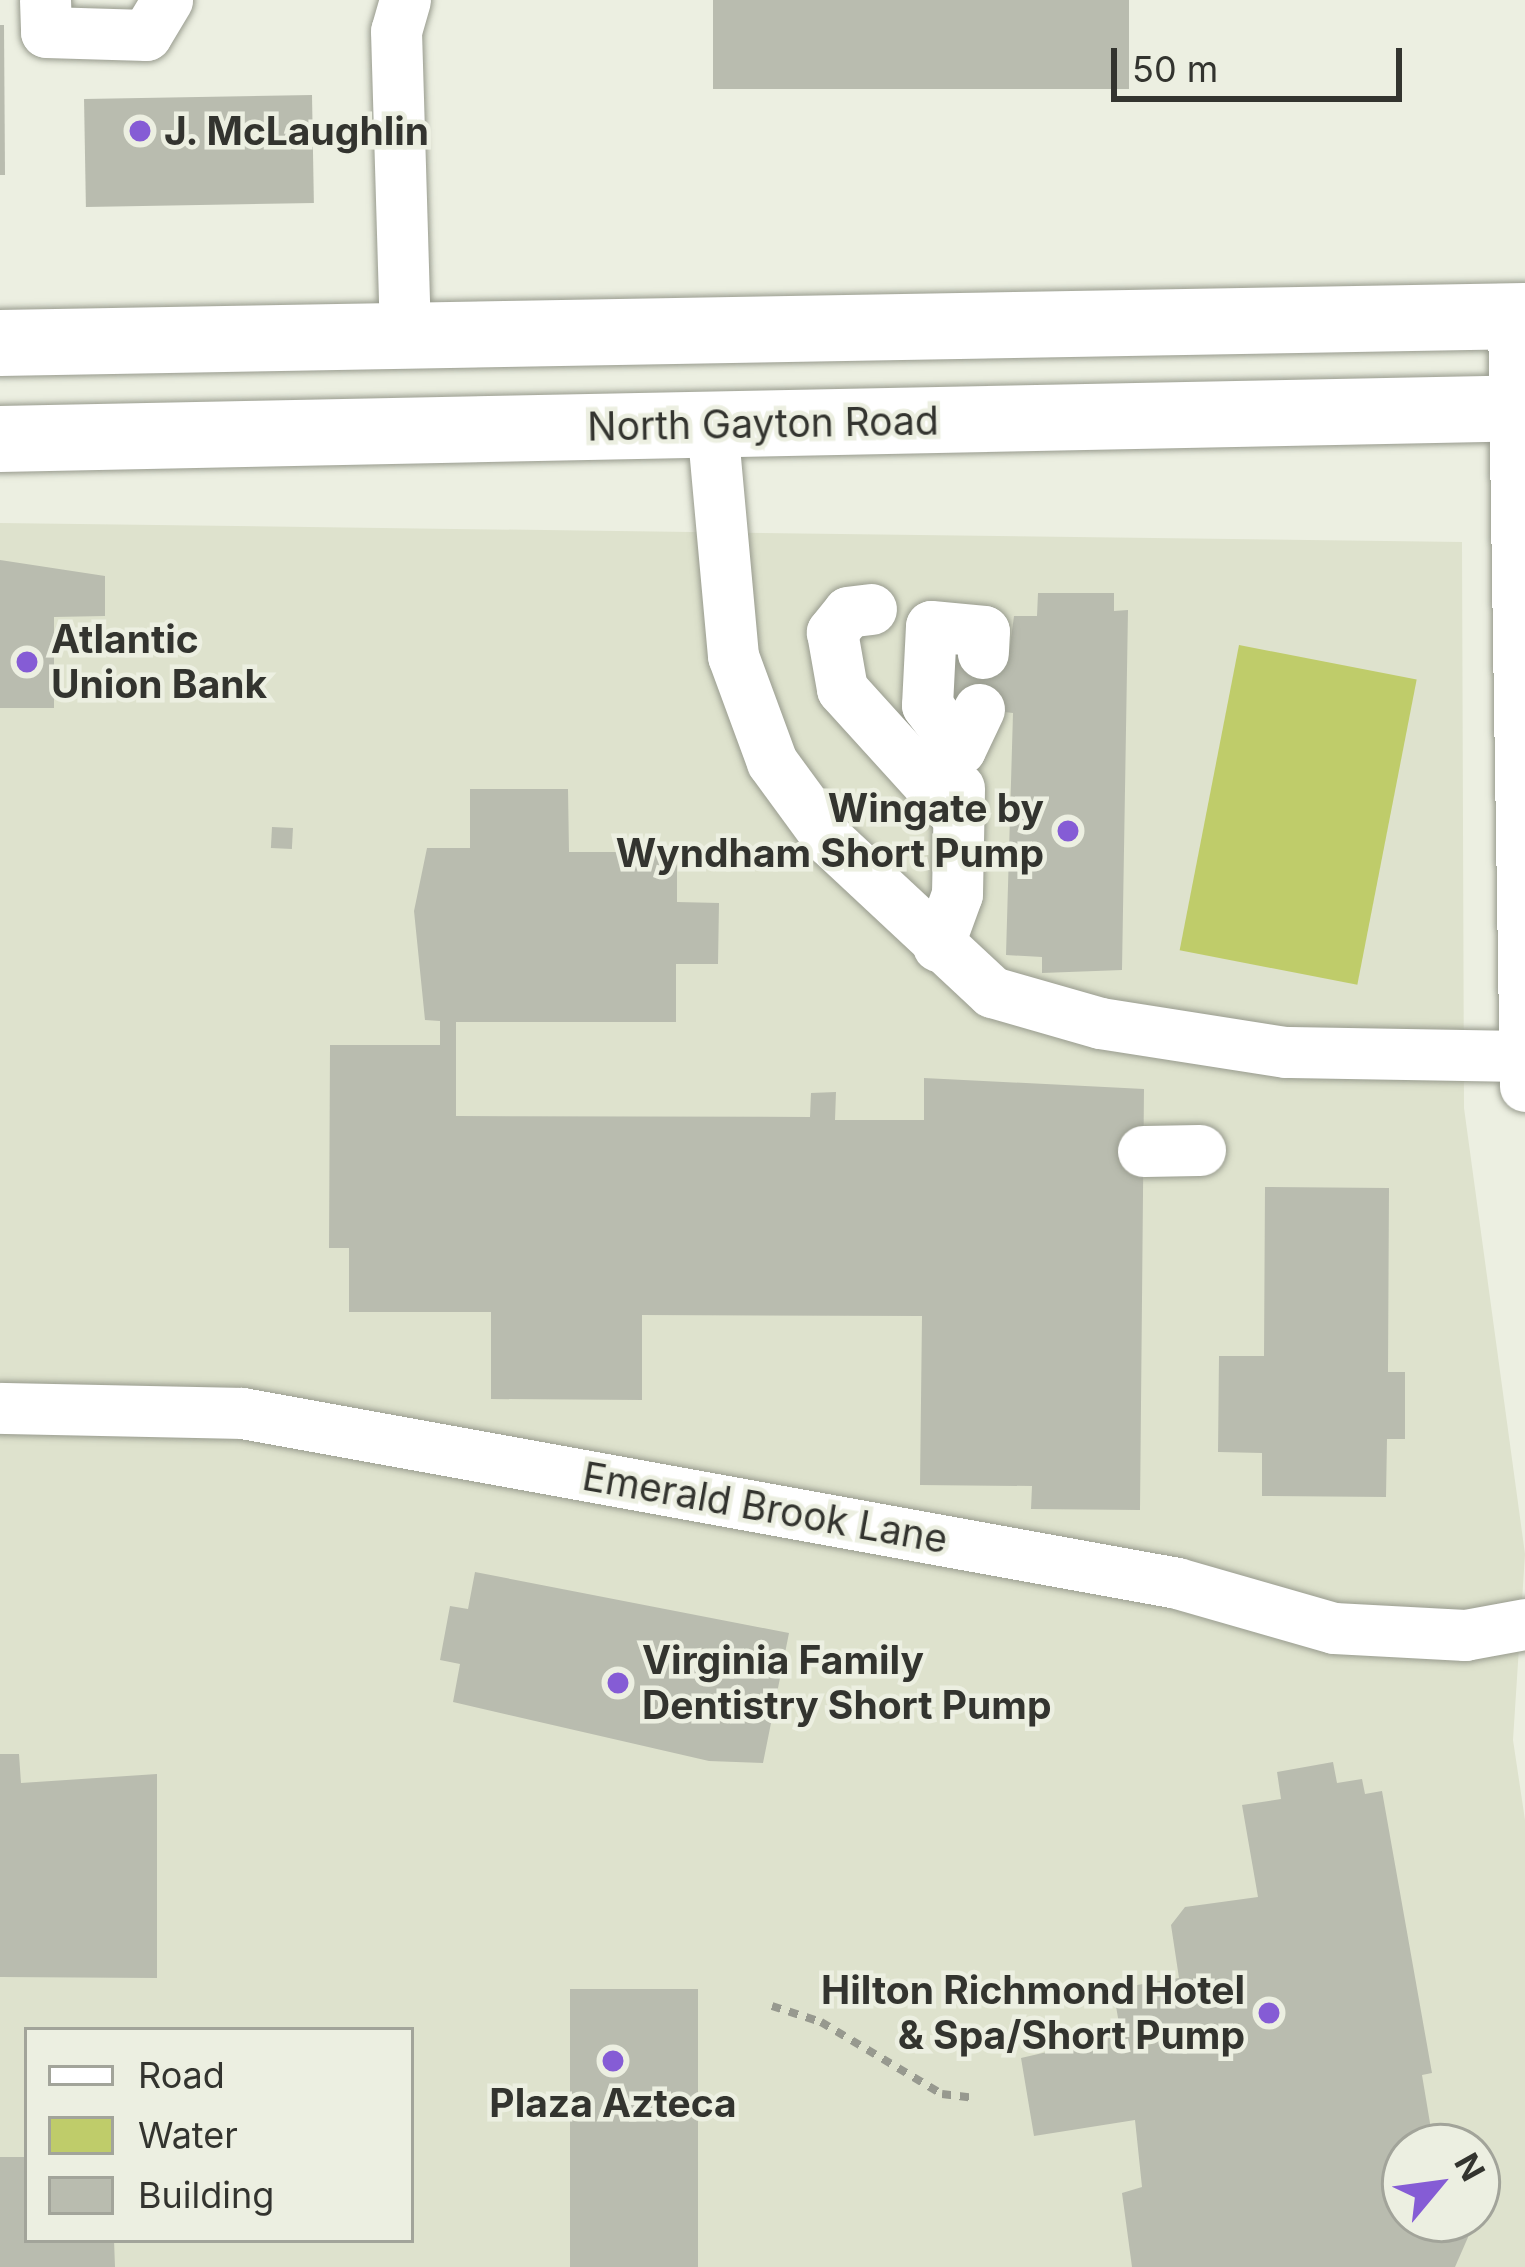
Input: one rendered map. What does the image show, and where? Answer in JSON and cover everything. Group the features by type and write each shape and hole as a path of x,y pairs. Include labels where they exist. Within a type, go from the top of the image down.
{"main road":[{"path":"0,343 1519,317"},
{"name":"North Gayton Road","path":"0,439 1519,408"}],"street":[{"path":"45,0 46,32 146,35 167,0"},
{"path":"405,0 396,31 405,334"},
{"path":"712,425 733,656 772,762 829,839 992,992 1100,1023 1286,1052 1524,1066 1519,317"},
{"path":"871,609 848,612 832,632 842,689 959,818"},
{"path":"938,946 957,894 959,818 970,729 927,705 931,626 984,631 983,653"},
{"path":"1143,1151 1200,1150"},
{"name":"Emerald Brook Lane","path":"0,1408 242,1414 1177,1583 1334,1628 1465,1635 1525,1624"}],"path":[{"path":"772,2006 821,2022 932,2084 973,2098"}],"shaded area":[{"path":"0,523 1462,542 1464,1108 1525,1554 1513,1740 1525,1820 1525,2267 0,2267"}],"water":[{"path":"1239,645 1417,680 1357,985 1180,950"}],"building":[{"path":"713,0 1129,0 1129,89 713,89"},
{"path":"0,25 4,25 5,175 0,175"},
{"path":"312,95 314,203 86,207 84,99"},
{"name":"Atlantic Union Bank","path":"0,560 105,576 105,616 54,617 54,708 0,708"},
{"name":"Wingate by Wyndham Short Pump","path":"1038,593 1114,593 1114,611 1128,610 1122,970 1042,973 1042,957 1006,955 1013,713 949,706 952,653 1009,653 1014,616 1037,616"},
{"path":"470,789 568,789 569,852 677,852 677,902 719,903 718,964 676,964 676,1022 456,1022 456,1116 810,1117 811,1093 836,1092 835,1120 924,1120 924,1078 1144,1089 1140,1510 1031,1509 1032,1486 920,1485 922,1316 642,1315 642,1400 491,1399 491,1312 349,1312 349,1248 329,1248 330,1045 440,1045 440,1021 425,1020 414,911 427,848 470,848"},
{"path":"272,827 293,828 292,849 271,848"},
{"path":"1265,1187 1389,1188 1388,1372 1405,1372 1405,1439 1387,1439 1386,1497 1262,1496 1262,1453 1218,1452 1219,1356 1264,1356"},
{"name":"Virginia Family Dentistry Short Pump","path":"475,1572 789,1633 763,1763 709,1761 453,1702 460,1664 440,1660 450,1606 468,1609"},
{"path":"0,1754 19,1754 21,1783 157,1774 157,1978 0,1977"},
{"name":"Hilton Richmond Hotel & Spa/Short Pump","path":"1333,1762 1337,1783 1362,1779 1365,1794 1382,1791 1432,2073 1422,2075 1430,2123 1381,2123 1381,2243 1466,2243 1455,2267 1132,2267 1122,2193 1142,2187 1135,2120 1034,2136 1021,2058 1121,2035 1113,1989 1179,1978 1171,1925 1185,1907 1258,1897 1242,1805 1281,1799 1277,1772"},
{"path":"570,1989 698,1989 698,2267 570,2267"},
{"path":"0,2157 24,2157 24,2243 114,2243 115,2267 0,2267"}],"place":[{"name":"J. McLaughlin","path":"140,131"},
{"name":"Atlantic Union Bank","path":"27,662"},
{"name":"Wingate by Wyndham Short Pump","path":"1068,831"},
{"name":"Virginia Family Dentistry Short Pump","path":"618,1683"},
{"name":"Hilton Richmond Hotel & Spa/Short Pump","path":"1269,2013"},
{"name":"Plaza Azteca","path":"613,2061"}]}
